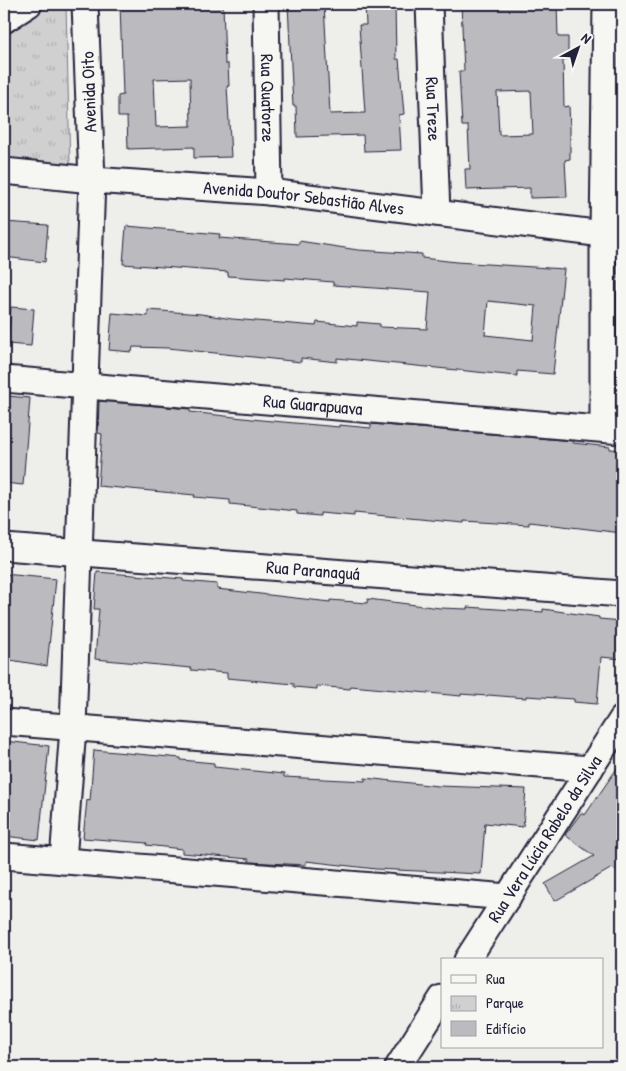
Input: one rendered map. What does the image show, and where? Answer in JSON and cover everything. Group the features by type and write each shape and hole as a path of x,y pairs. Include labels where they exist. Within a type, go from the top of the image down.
{"street":[{"path":"4,20 29,4"},
{"name":"Avenida Oito","path":"64,861 73,728 92,180 85,4"},
{"name":"Rua Quatorze","path":"266,4 269,192"},
{"name":"Rua Treze","path":"429,4 437,213"},
{"path":"606,4 603,234 613,430"},
{"name":"Avenida Doutor Sebastião Alves","path":"4,172 269,192 603,234"},
{"name":"Rua Guarapuava","path":"4,378 613,430"},
{"name":"Rua Paranaguá","path":"4,547 622,594"},
{"name":"Rua Vera Lúcia Rabelo da Silva","path":"468,958 622,719"},
{"path":"4,722 590,769"},
{"path":"4,856 508,897"},
{"path":"398,1067 441,1000"}],"green space":[{"path":"50,4 66,4 70,167 4,161 4,38"}],"building":[{"path":"120,4 223,4 225,64 228,64 229,86 227,86 231,157 194,158 194,147 128,149 127,117 118,117 118,96 123,95","holes":["190,78 191,126 156,127 154,79"]},
{"path":"288,4 324,4 330,114 365,113 359,25 366,25 365,4 395,4 396,59 399,59 404,114 399,115 401,150 364,151 363,135 297,137 296,106 293,106"},
{"path":"461,4 557,4 558,37 568,37 568,59 563,59 564,107 569,106 570,128 570,159 565,160 567,197 530,198 530,188 466,190 465,169 470,169 468,126 462,126 459,71 464,71","holes":["531,91 533,134 499,135 497,92"]},
{"path":"4,222 48,225 45,262 4,257"},
{"path":"126,226 220,234 219,238 299,244 299,241 358,250 422,254 422,258 456,262 564,269 553,374 517,371 517,376 337,358 337,362 301,358 301,362 168,348 133,347 132,352 109,350 112,313 148,316 148,310 316,326 317,322 357,326 357,322 380,324 380,327 427,329 430,292 333,285 333,282 285,278 285,280 228,276 228,272 123,264","holes":["488,301 536,306 533,340 485,335"]},
{"path":"11,307 34,309 31,346 8,344"},
{"path":"7,396 30,398 23,485 4,483 4,431"},
{"path":"99,401 190,409 190,412 339,427 339,425 371,428 371,424 573,441 573,443 622,450 622,533 529,522 529,525 464,521 464,523 354,513 354,516 320,513 320,516 297,514 297,511 230,504 230,500 194,497 195,495 98,486 102,434 98,433"},
{"path":"97,572 183,579 183,581 217,584 217,589 330,602 330,600 367,603 368,599 440,608 467,609 467,607 543,612 543,609 599,617 599,619 622,621 622,659 601,657 597,704 574,702 574,699 461,694 461,696 351,686 350,689 317,686 317,689 294,687 294,684 227,678 227,673 95,659 99,609 94,609"},
{"path":"4,574 56,579 47,666 4,659"},
{"path":"4,741 49,746 39,840 4,836"},
{"path":"94,750 181,758 181,760 214,763 214,767 284,774 284,777 365,781 365,778 438,786 526,789 523,827 485,823 481,874 376,869 306,861 306,865 249,862 249,859 182,853 182,849 146,845 147,843 83,838 87,800 90,801"},
{"path":"622,761 622,875 612,868 555,901 545,884 594,856 565,835 581,813 585,815"}]}
